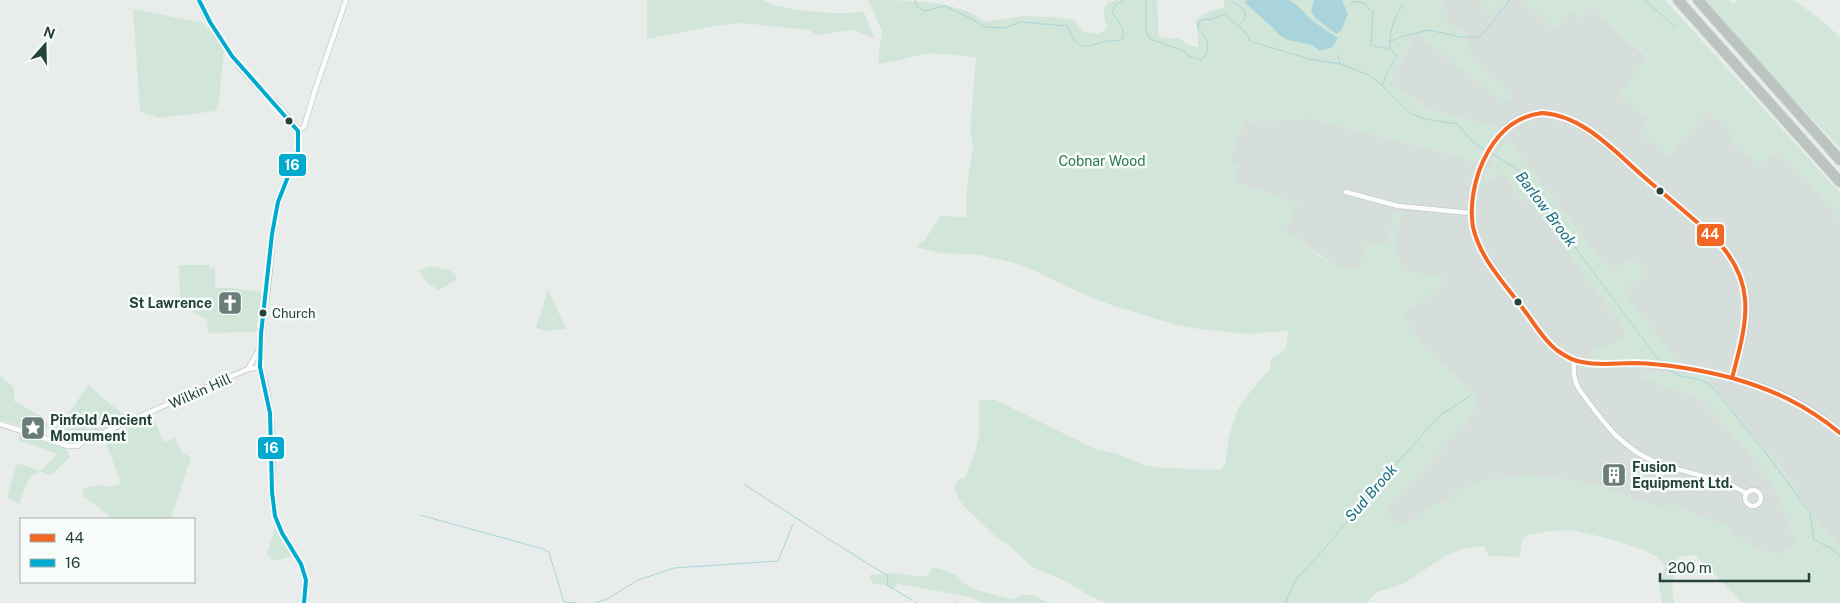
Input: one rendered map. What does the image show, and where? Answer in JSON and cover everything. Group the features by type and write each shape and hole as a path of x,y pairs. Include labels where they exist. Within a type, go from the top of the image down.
{"highway":[{"path":"1678,0 1840,182"},
{"path":"1698,0 1840,160"}],"street":[{"path":"199,0 210,23 222,40 254,82 298,131 298,151 278,202 272,234 261,334 260,367 270,413 272,492 275,516 282,533 301,564 306,580 304,603"},
{"path":"298,131 304,127 346,0"},
{"path":"1732,379 1742,343 1747,310 1740,274 1733,259 1718,241 1606,145 1569,119 1556,114 1533,114 1521,118 1507,127 1494,144 1476,180 1471,212 1476,239 1486,258 1554,349 1574,362 1624,363 1673,367 1766,388 1788,398 1826,420 1840,433"},
{"path":"1346,192 1398,206 1471,212"},
{"path":"248,369 260,348"},
{"path":"1574,362 1573,374 1579,390 1611,432 1631,448 1656,462 1703,475 1746,493"},
{"name":"Wilkin Hill","path":"0,424 68,446 78,446 84,441 248,369 260,367"}],"shaded area":[{"path":"1435,0 1568,0 1590,7 1730,130 1731,143 1755,159 1753,169 1777,151 1808,181 1840,219 1840,547 1817,521 1706,376 1655,372 1640,377 1692,395 1706,403 1765,472 1780,499 1796,541 1780,556 1756,550 1731,533 1730,528 1699,515 1664,509 1592,484 1533,475 1460,490 1450,500 1433,507 1399,527 1384,510 1420,474 1450,438 1464,427 1479,398 1326,259 1284,230 1297,204 1234,181 1229,160 1244,122 1310,118 1464,158 1476,163 1498,128 1432,110 1389,83"}],"green space":[{"path":"647,0 763,0 771,4 793,9 838,13 864,12 874,38 853,30 816,35 809,30 741,23 647,39"},
{"name":"Cobnar Wood","path":"868,0 914,1 947,5 962,9 985,22 1022,16 1074,20 1083,32 1100,34 1107,27 1104,12 1106,4 1121,0 1157,0 1159,36 1179,38 1188,45 1198,47 1195,20 1208,12 1224,7 1224,0 1246,0 1245,3 1279,35 1338,38 1310,19 1298,6 1289,0 1314,0 1311,11 1315,18 1336,34 1341,30 1348,14 1342,0 1440,0 1448,10 1445,13 1447,16 1445,19 1456,30 1459,27 1466,34 1471,52 1469,55 1507,90 1510,88 1513,97 1510,101 1501,104 1494,94 1416,34 1389,83 1432,110 1498,128 1476,163 1464,158 1310,118 1244,122 1229,160 1240,164 1235,181 1297,204 1284,230 1334,266 1359,269 1367,242 1388,244 1394,211 1401,213 1398,256 1403,271 1442,276 1445,282 1403,315 1427,351 1479,398 1464,427 1450,438 1420,474 1396,496 1385,510 1399,527 1433,507 1450,500 1460,490 1476,483 1491,479 1533,475 1592,484 1664,509 1671,503 1730,528 1731,533 1756,550 1780,556 1796,541 1780,499 1765,472 1706,403 1692,395 1639,377 1655,372 1706,376 1739,419 1776,459 1817,521 1840,547 1840,603 1743,603 1695,555 1677,557 1672,591 1674,603 1662,603 1659,585 1665,566 1657,557 1618,541 1573,530 1527,535 1522,539 1520,557 1489,556 1484,546 1466,548 1447,555 1403,584 1377,592 1366,603 1107,603 1031,566 1013,549 996,537 958,498 955,487 958,479 965,478 975,453 979,435 979,400 996,400 1095,449 1118,454 1141,464 1156,467 1222,469 1238,408 1269,370 1271,359 1286,349 1288,331 1248,334 1177,325 1087,296 1014,263 980,255 939,253 916,247 925,240 940,216 967,217 967,186 973,147 970,132 976,57 929,53 881,64 878,61 882,31"},
{"path":"1482,0 1508,0 1492,16 1479,4"},
{"path":"1522,0 1665,0 1840,193 1840,219 1808,181 1777,151 1753,170 1755,159 1731,143 1730,130 1708,110 1668,157 1639,131 1648,119 1618,95 1648,57 1590,7 1579,18 1569,11 1555,29"},
{"path":"1706,0 1730,0 1734,4 1736,0 1794,0 1824,22 1840,37 1840,148 1777,82"},
{"path":"133,9 203,23 224,50 216,111 159,118 140,112"},
{"path":"1507,138 1611,272 1632,258 1645,273 1623,292 1680,363 1630,359 1590,360 1592,347 1618,342 1625,336 1625,330 1527,198 1523,202 1502,173 1488,183 1483,177"},
{"path":"179,265 209,265 210,269 215,268 215,288 263,292 256,332 210,333 208,331 207,319 180,306"},
{"path":"431,266 449,270 456,276 456,280 439,290 427,283 418,270"},
{"path":"548,289 566,329 545,331 536,328"},
{"path":"0,376 14,387 14,401 43,417 48,427 36,431 37,426 32,425 30,429 0,420"},
{"path":"88,385 127,418 83,439 79,443 46,433 52,432 58,424 61,425"},
{"path":"152,416 164,442 175,438 182,453 191,457 171,518 112,518 82,495 84,488 101,485 109,487 121,484 104,437"},
{"path":"20,435 66,448 70,457 50,476 40,471 57,454 18,440"},
{"path":"17,463 40,471 29,478 19,504 7,497"},
{"path":"275,527 293,556 273,561 267,554"},
{"path":"933,567 950,572 965,584 977,590 1014,600 1021,595 1033,595 1049,603 983,603 966,596 897,584 893,590 884,585 873,584 869,575 894,573 921,577 928,575"}],"water":[{"path":"1246,0 1289,0 1298,6 1310,19 1338,38 1333,47 1320,51 1312,45 1288,40 1279,35 1245,3"},
{"path":"1314,0 1342,0 1348,14 1341,31 1336,34 1315,18 1311,11"}],"waterway":[{"name":"Barlow Brook","path":"915,0 917,6 924,11 945,6 985,27 1004,28 1021,22 1067,26 1074,40 1082,46 1123,39 1123,28 1112,12 1115,5 1124,0"},
{"name":"Barlow Brook","path":"1146,0 1146,31 1150,39 1182,50 1189,56 1201,60 1208,48 1206,40 1198,28 1199,22 1204,19 1211,20 1224,14 1242,29 1250,41 1309,59 1340,64 1369,75 1382,85 1411,114 1425,119 1457,124 1474,143 1486,150"},
{"path":"1231,0 1245,10 1245,19 1240,24"},
{"path":"1389,42 1429,30 1460,37 1480,37 1510,0"},
{"path":"1645,0 1675,27 1678,24"},
{"path":"1349,5 1355,1 1365,3 1368,9 1373,11 1371,45 1389,49 1396,57 1383,84"},
{"path":"1390,49 1392,27 1402,6"},
{"path":"1338,55 1340,64"},
{"name":"Barlow Brook","path":"1491,153 1517,169 1657,358 1663,363"},
{"name":"Barlow Brook","path":"1669,370 1678,375 1702,381 1716,391 1772,461 1810,513 1814,540 1831,548 1840,556"},
{"name":"Sud Brook","path":"1285,603 1297,578 1439,416 1471,395"},
{"path":"744,484 888,576 887,585 912,600"},
{"path":"420,515 549,552 564,602 576,603"},
{"path":"595,603 607,599 638,580 674,568 778,561 793,524"}],"transit line":[{"name":"16","path":"199,0 210,22 232,56 298,131 298,151 278,202 272,234 261,334 260,367 270,413 272,492 275,516 282,533 301,564 306,580 304,603"},
{"name":"44","path":"1542,113 1557,115 1571,120 1598,136 1708,232 1724,249 1736,266 1745,300 1742,337 1732,378 1672,366 1635,363 1595,364 1570,358 1548,342 1494,271 1481,250 1473,227 1472,206 1479,171 1495,141 1510,125 1530,115 1542,113"},
{"name":"44","path":"1732,378 1776,393 1802,406 1840,433"}],"place":[{"name":"St Lawrence","path":"230,303"},
{"name":"Church","path":"263,313"},
{"name":"Pinfold Ancient Momument","path":"33,428"},
{"name":"Fusion Equipment Ltd.","path":"1614,475"}]}
